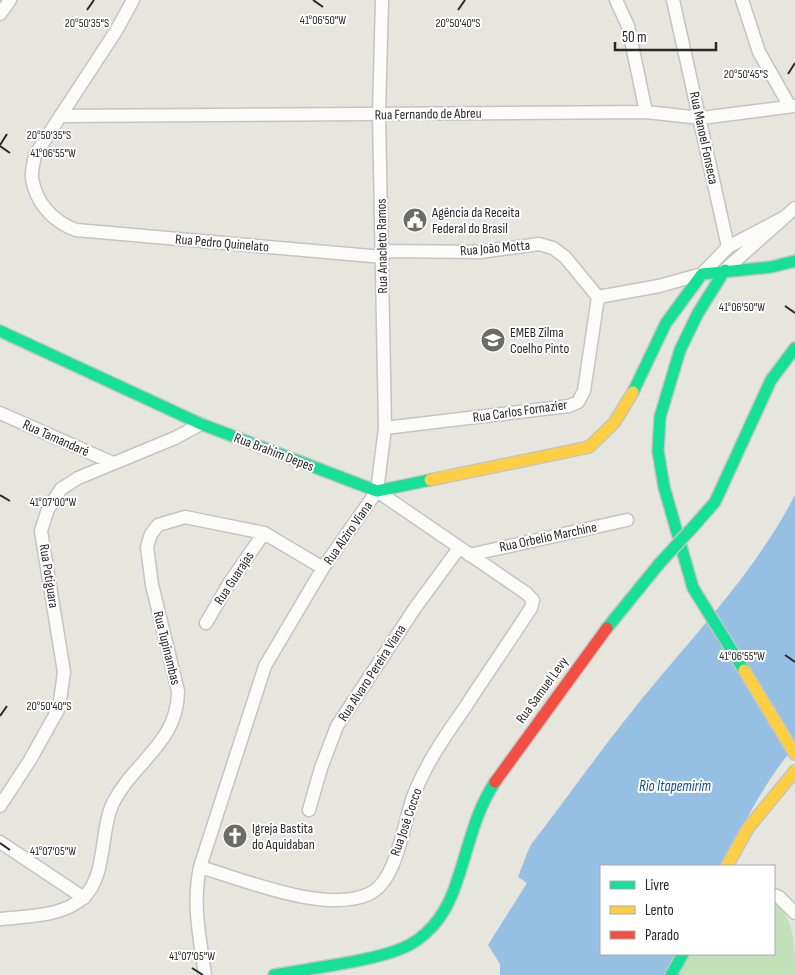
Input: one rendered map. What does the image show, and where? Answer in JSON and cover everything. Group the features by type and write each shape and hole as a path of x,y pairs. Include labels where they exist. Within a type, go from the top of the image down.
{"main road":[{"path":"702,274 725,270 771,267 795,261"},
{"path":"725,270 698,313 680,350 660,417 658,451 664,487 693,588 795,754"},
{"name":"Rua Alziro Viana","path":"377,491 589,447 606,435 622,416 662,330 702,274"},
{"name":"Rua Brahim Depes","path":"0,331 202,424 377,491"},
{"name":"Rua Samuel Levy","path":"274,975 379,955 411,944 433,926 448,908 458,880 467,843 486,796 603,633 659,564 715,502 728,480 771,380 795,348"},
{"path":"728,865 744,832 759,811 795,771"},
{"path":"671,975 682,955"}],"street":[{"path":"0,14 10,0"},
{"path":"60,116 116,31 133,0"},
{"name":"Rua Anacleto Ramos","path":"377,491 385,428 379,114 382,0"},
{"path":"616,0 628,26 646,112"},
{"name":"Rua Manoel Fonseca","path":"673,0 728,247"},
{"path":"742,0 759,52 792,106"},
{"name":"Rua Fernando de Abreu","path":"60,116 646,112 700,118 792,106"},
{"name":"Rua Pedro Quinelato","path":"60,116 35,155 32,178 42,206 61,224 76,230 383,254"},
{"path":"725,270 795,208"},
{"path":"598,297 659,286 702,274 728,247 783,218"},
{"name":"Rua João Motta","path":"383,254 480,252 539,244 553,248 565,257 598,297"},
{"name":"Rua Carlos Fornazier","path":"385,428 569,406 578,402 584,391 598,297"},
{"name":"Rua Tamandaré","path":"0,413 113,462"},
{"name":"Rua Potiguara","path":"0,806 30,760 59,708 64,672 41,531 48,509 61,489 78,478 174,438 202,424"},
{"name":"Rua Brahim Depes","path":"377,491 526,592 532,600"},
{"name":"Rua Alziro Viana","path":"205,975 195,902 200,867 265,666 323,568 377,491"},
{"name":"Rua Tupinambas","path":"84,898 93,886 103,853 112,805 128,779 152,755 172,726 178,707 178,690 174,669 152,585 148,546 151,534 158,525 186,517 264,533 323,568"},
{"name":"Rua Orbelio Marchine","path":"464,551 627,520"},
{"name":"Rua Guarajas","path":"206,622 230,582 264,533"},
{"name":"Rua Alvaro Pereira Viana","path":"309,810 320,768 337,726 415,608 464,551"},
{"name":"Rua José Cocco","path":"200,867 311,899 344,901 367,895 379,888 388,875 414,795 438,747 531,608 532,600"},
{"path":"0,842 84,898 63,909 41,915 0,918"},
{"path":"775,895 779,896 795,913"}],"green space":[{"path":"775,903 786,916 794,944 795,975 677,975 688,955 775,955"}],"water":[{"name":"Rio Itapemirim","path":"795,495 795,746 764,789 723,865 600,865 600,955 676,955 665,975 500,975 500,964 488,945 527,883 518,877 530,846 626,718 733,590 781,520"}],"traffic: fast":[{"path":"633,392 666,323 702,274 771,267 795,261"},
{"path":"725,270 698,313 680,350 660,417 658,451 664,487 693,588 744,670"},
{"path":"0,331 201,424 377,491 430,480"},
{"path":"693,527 715,502 771,380 795,348"},
{"path":"659,564 693,527"},
{"path":"607,628 659,564"},
{"path":"274,975 382,955 411,944 427,932 440,917 450,900 477,818 495,782"},
{"path":"671,975 682,955"}],"traffic: slow":[{"path":"430,480 589,447 614,423 633,392"},
{"path":"744,670 795,754"},
{"path":"728,865 748,828 795,771"}],"traffic: jam":[{"path":"495,782 607,628"}],"place":[{"name":"Agência da Receita Federal do Brasil","path":"415,220"},
{"name":"EMEB Zilma Coelho Pinto","path":"493,340"},
{"name":"Igreja Bastita do Aquidaban","path":"235,836"}]}
